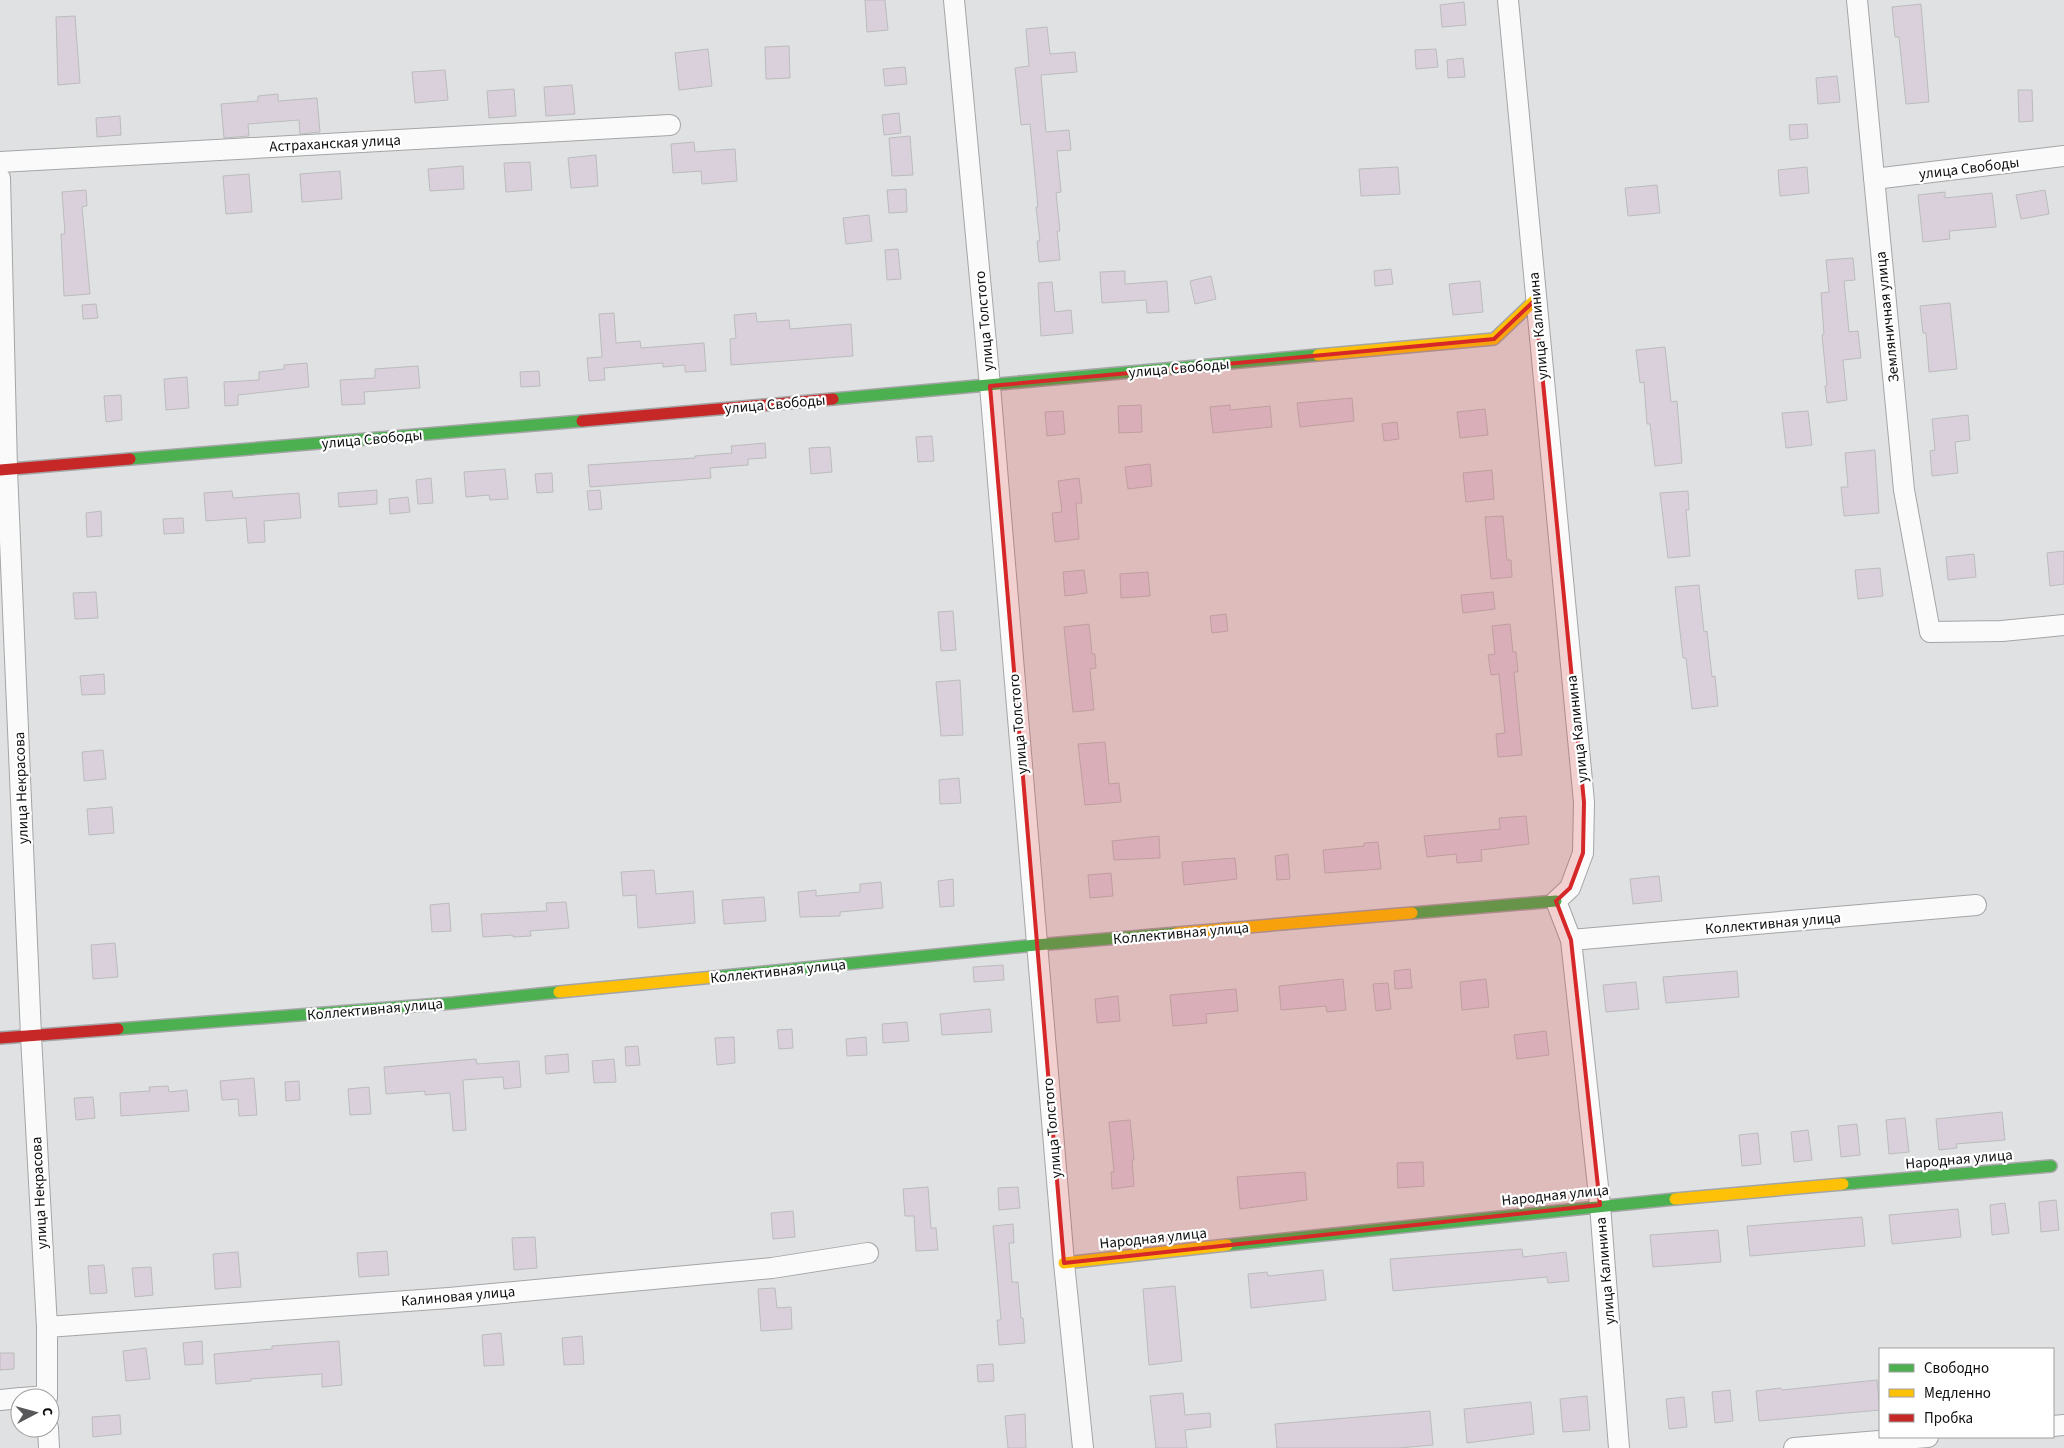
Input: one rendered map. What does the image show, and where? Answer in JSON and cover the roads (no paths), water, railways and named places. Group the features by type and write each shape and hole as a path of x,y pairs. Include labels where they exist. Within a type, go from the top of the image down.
{"street":[{"name":"улица Толстого","path":"954,0 990,386 1064,1263 1083,1448"},
{"name":"улица Калинина","path":"1508,0 1584,802 1583,853 1570,888 1556,901 1571,940 1600,1205 1619,1448"},
{"name":"Земляничная улица","path":"1857,0 1904,490 1930,632 2002,631 2064,625"},
{"name":"Астраханская улица","path":"0,162 670,125"},
{"name":"улица Свободы","path":"1874,179 2064,156"},
{"name":"улица Некрасова","path":"0,178 4,470 47,1328 47,1388"},
{"name":"улица Свободы","path":"4,470 990,386 1494,339 1536,300"},
{"name":"Коллективная улица","path":"0,1038 454,1003 1036,945 1556,901"},
{"name":"Коллективная улица","path":"1571,940 1976,905"},
{"name":"Народная улица","path":"1064,1263 1600,1205 2051,1166"},
{"name":"Калиновая улица","path":"47,1328 450,1298 772,1268 868,1253"},
{"path":"1794,1448 1916,1438"}]}
